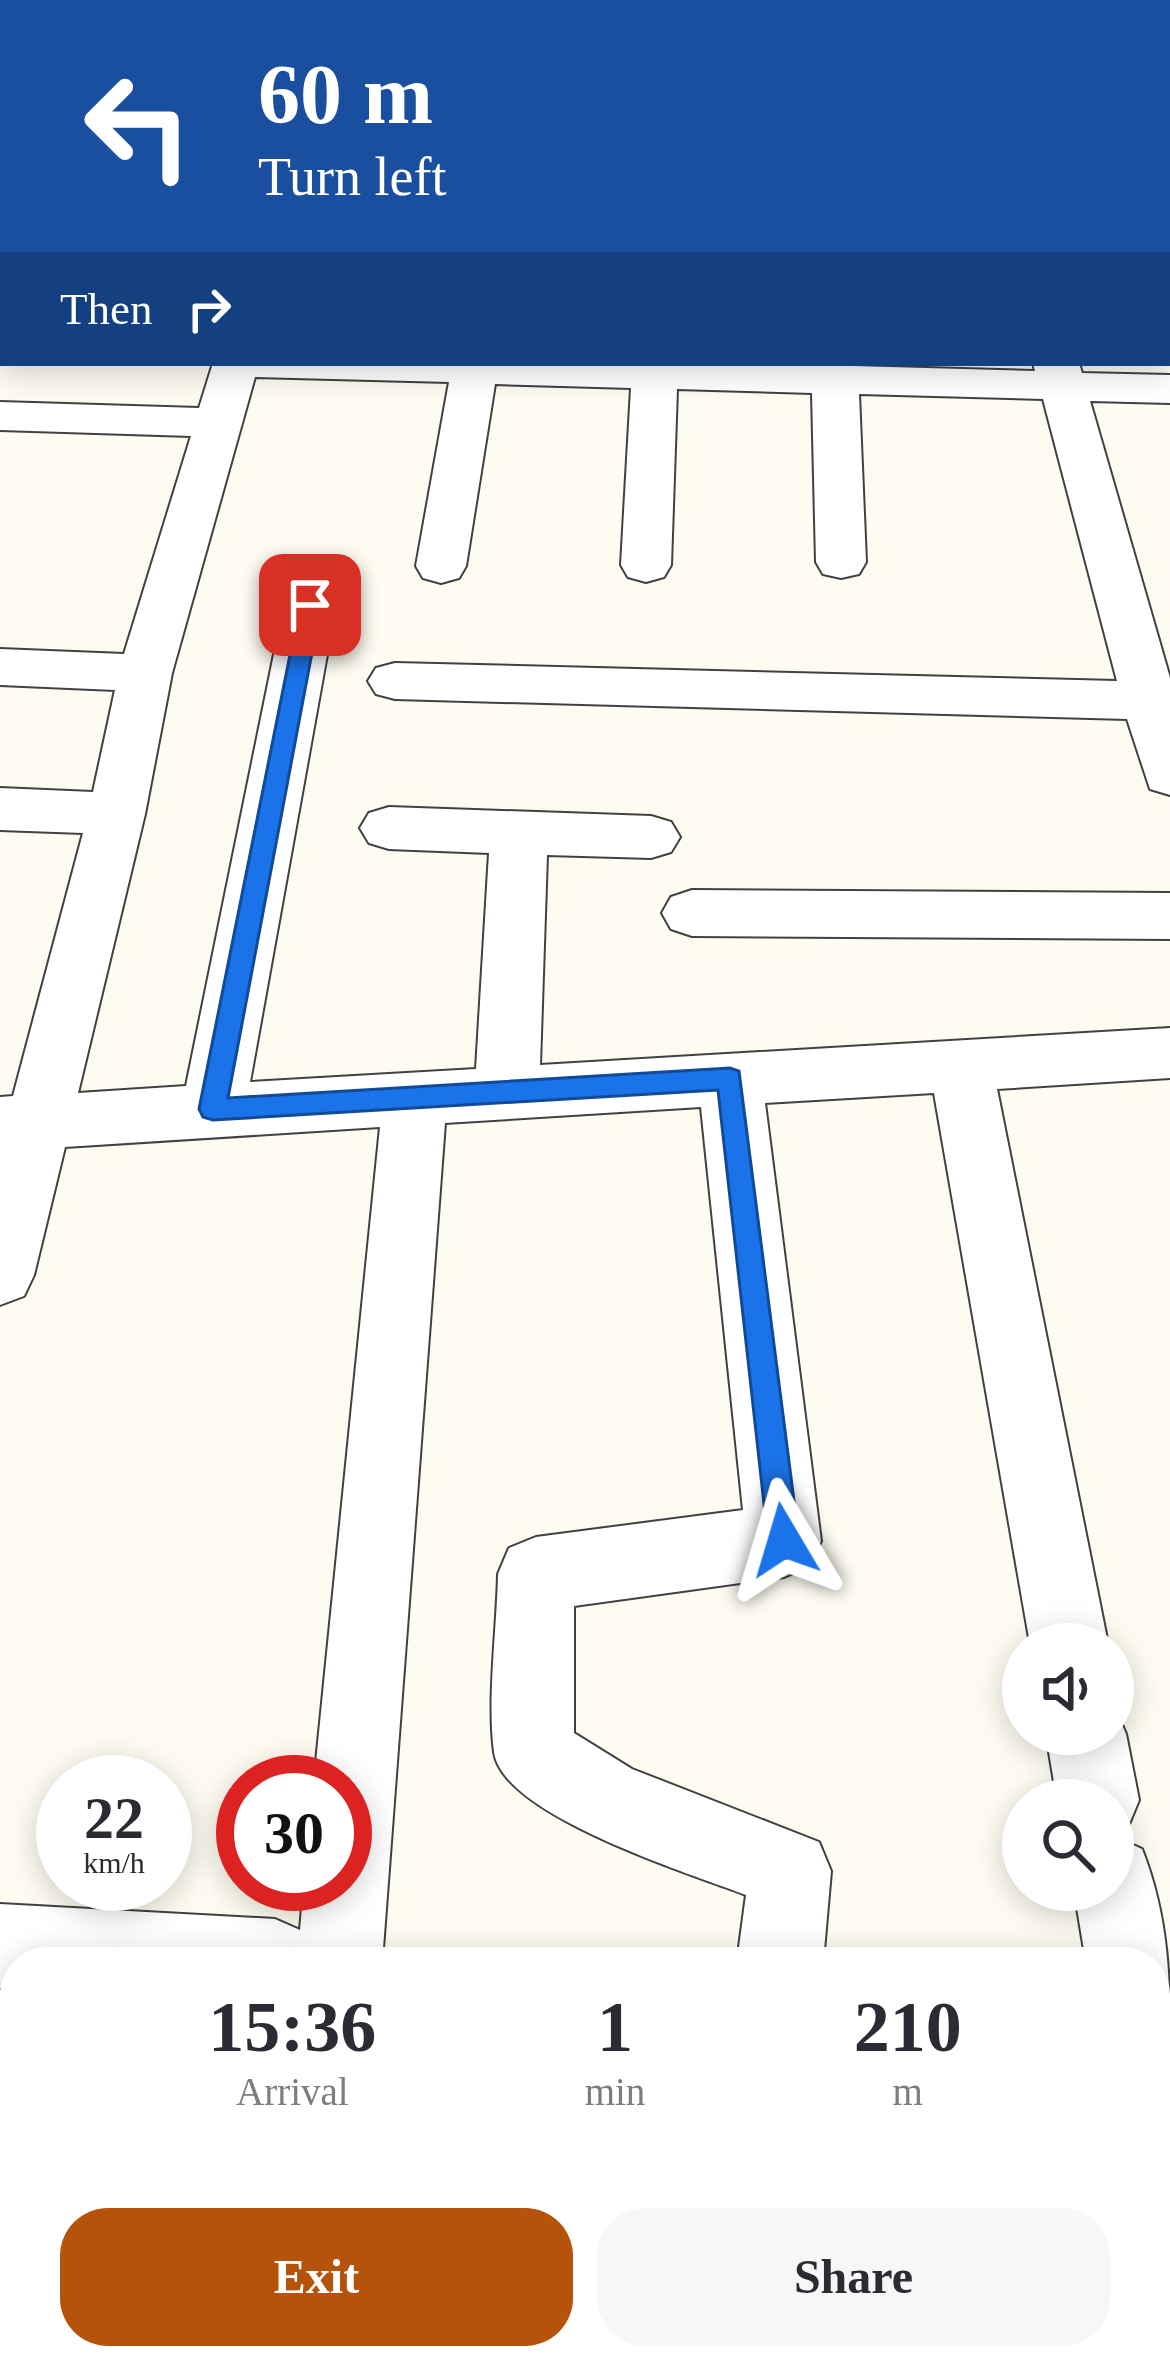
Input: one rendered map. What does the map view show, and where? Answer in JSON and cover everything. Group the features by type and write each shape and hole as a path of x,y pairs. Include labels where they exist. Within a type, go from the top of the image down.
{"street":[{"path":"0,1275 18,1122 117,814 145,673 235,366"},
{"path":"364,366 835,379 1060,374 1170,389"},
{"path":"441,566 474,369"},
{"path":"646,565 655,374"},
{"path":"1060,374 1170,775"},
{"path":"835,379 842,562"},
{"path":"0,416 220,423"},
{"path":"213,1109 310,605"},
{"path":"0,667 145,673"},
{"path":"395,681 1149,701"},
{"path":"0,809 117,814"},
{"path":"389,828 651,837"},
{"path":"507,1092 519,832"},
{"path":"692,914 1170,916"},
{"path":"18,1122 1170,1052"},
{"path":"961,1065 1065,1623"},
{"path":"730,1078 784,1540 536,1574 534,1754 607,1800 790,1871 782,1947"},
{"path":"340,1947 415,1097"},
{"path":"1119,1911 1126,1947"}],"route":[{"path":"310,605 213,1109 730,1078 784,1540"}]}
